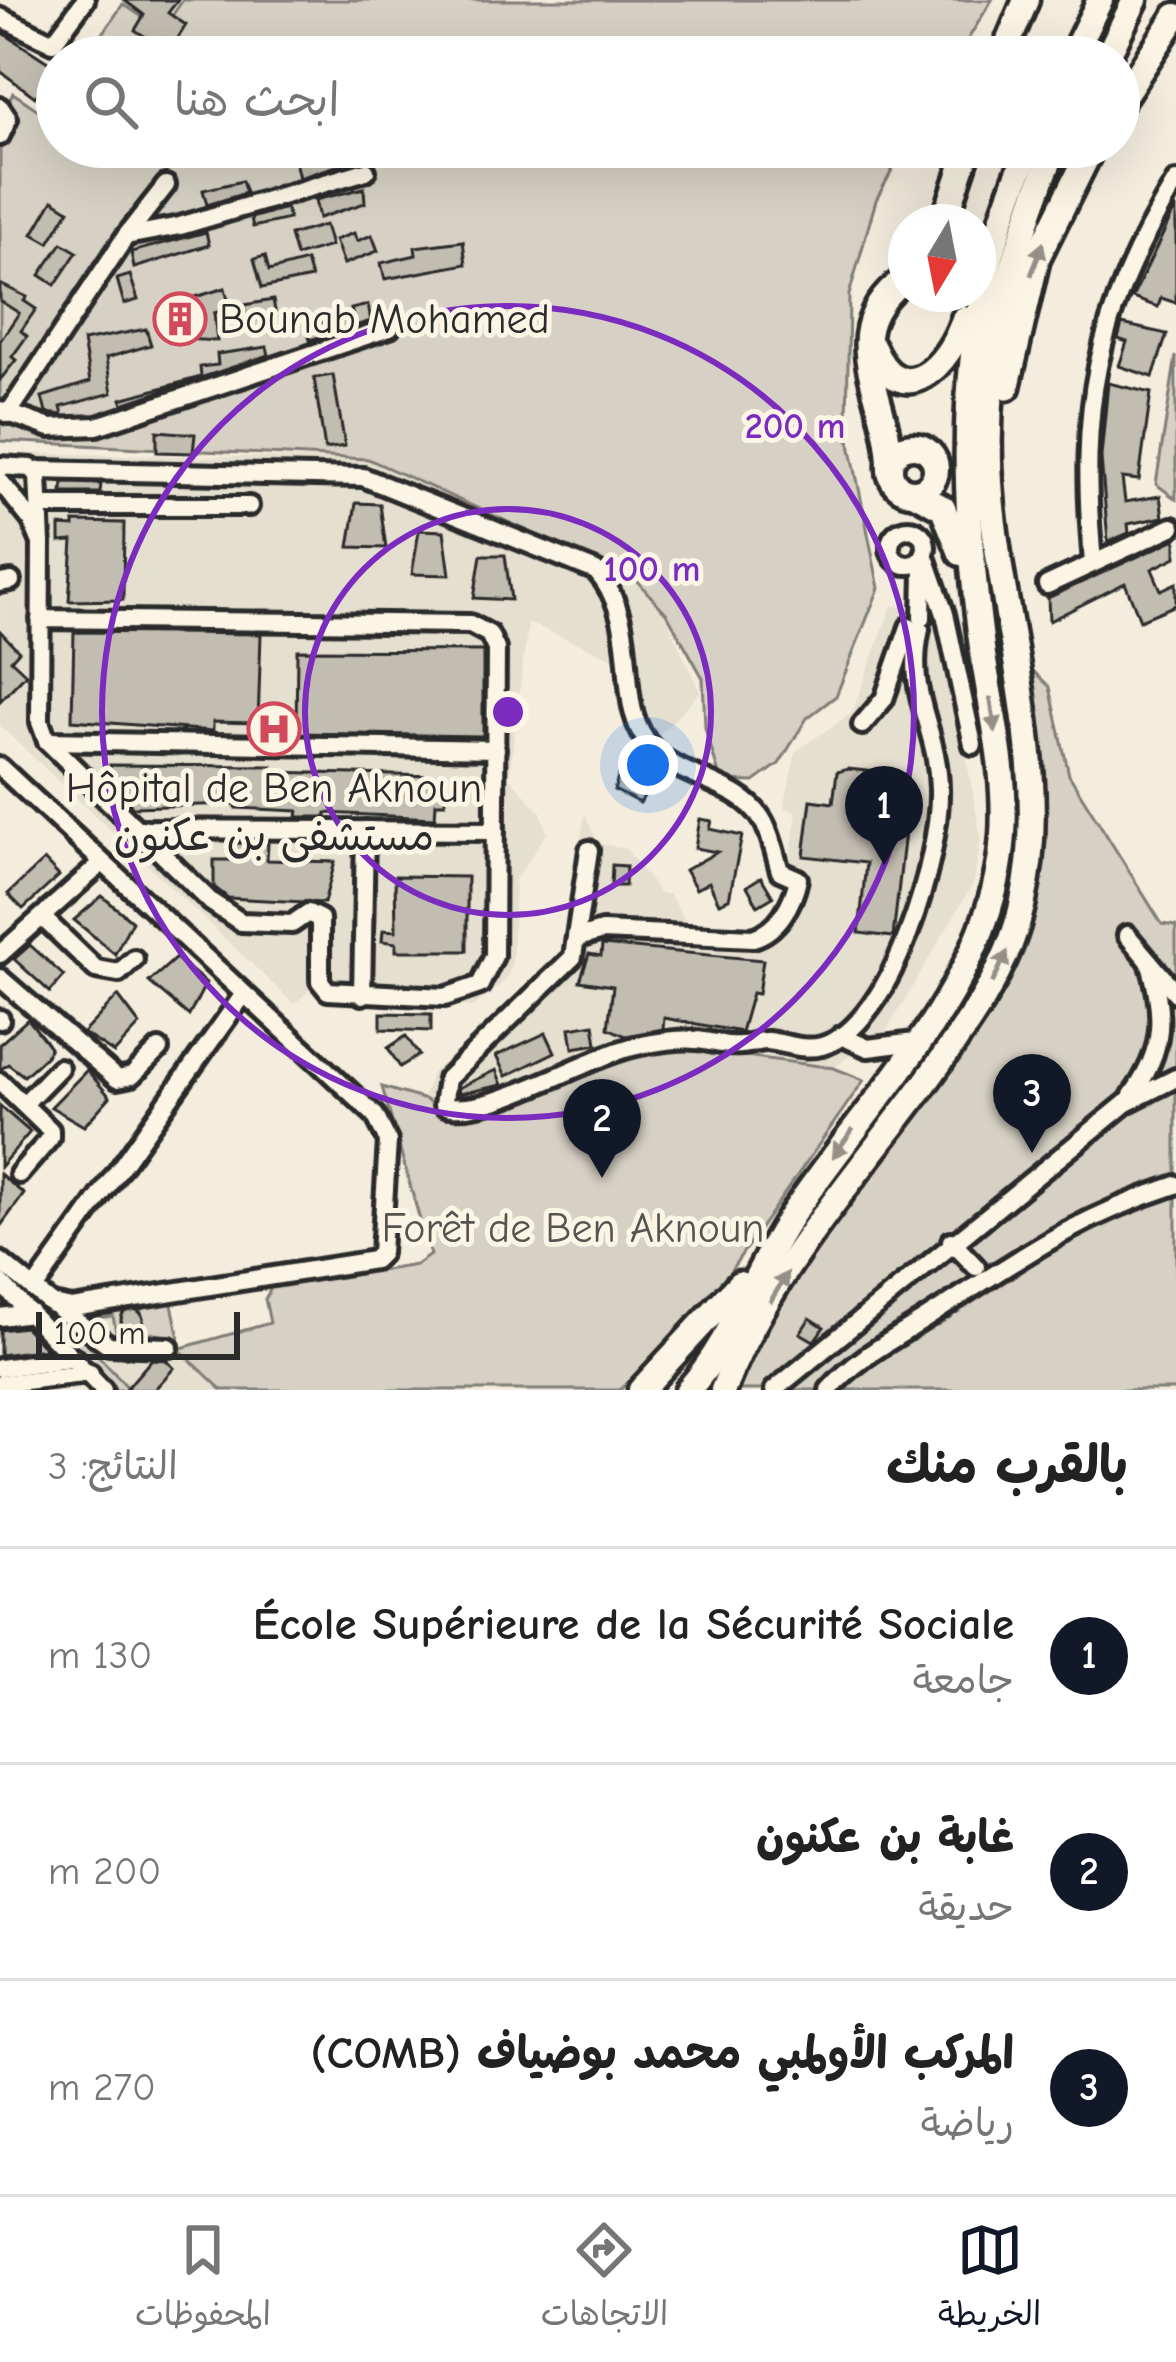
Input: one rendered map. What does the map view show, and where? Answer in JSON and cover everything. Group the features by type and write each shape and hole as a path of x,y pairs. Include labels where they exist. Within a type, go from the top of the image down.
{"highway":[{"path":"1011,36 1026,0"},
{"path":"1070,36 1088,0"},
{"path":"1082,36 1100,0"},
{"path":"1107,36 1125,0"},
{"path":"1117,36 1135,0"},
{"path":"1140,71 1176,16"},
{"path":"950,204 962,168"},
{"path":"996,237 1032,168"},
{"path":"723,1390 744,1345 818,1227 972,1017 1012,941 1028,878 1033,812 990,483 990,393 1010,270 1036,168"},
{"path":"1004,581 1003,431 1015,337 1049,228 1081,168"},
{"path":"641,1390 700,1331 788,1221 915,1042 975,948 998,875 1002,783 982,651 965,477 967,383 980,297 999,230"},
{"path":"888,296 872,312 865,339 887,425 894,483 943,508 956,534 982,651"},
{"path":"872,312 874,352 889,371 912,379 940,368 950,356 966,312"},
{"path":"872,374 898,426 922,448 936,476 928,488 911,492"},
{"path":"890,467 902,448 922,448 949,431 967,383"},
{"path":"688,1390 788,1221"},
{"path":"734,1390 744,1345"}],"street":[{"path":"6,0 0,12 40,36"},
{"path":"57,36 85,0"},
{"path":"0,107 8,119 0,136"},
{"path":"126,236 180,226 366,171"},
{"path":"1093,563 1086,425 1100,346 1176,181"},
{"path":"166,185 4,412 50,428 97,426 390,328"},
{"path":"0,466 363,478 596,571 611,588 626,627 628,693 650,746 762,817 780,871 797,879 787,909 765,935 602,932 578,938"},
{"path":"35,470 41,506 40,543 40,619 40,722 47,741 201,895 235,920 292,924 302,914 315,914 320,919 322,986 334,994 459,996 480,986 494,956 496,649 477,626 40,619"},
{"path":"0,482 32,521 40,543"},
{"path":"911,492 914,520 893,536 890,548 919,555"},
{"path":"41,506 249,506"},
{"path":"1047,585 1172,527"},
{"path":"589,850 573,958 446,1079 443,1105 472,1109 600,1055 644,1045 690,1039 744,1046 761,1040 810,1048 839,1037 891,969 930,869 939,808 938,769 915,694 914,587 920,533 906,530"},
{"path":"919,555 932,533 956,534"},
{"path":"919,555 945,614 973,745"},
{"path":"862,725 887,690 916,622"},
{"path":"887,690 915,694"},
{"path":"47,741 496,749"},
{"path":"0,767 384,1125 388,1142 379,1258 72,1308 52,1304"},
{"path":"135,829 495,831"},
{"path":"362,995 365,830"},
{"path":"0,954 102,863"},
{"path":"43,918 105,972 119,973 134,958"},
{"path":"1127,935 1176,993"},
{"path":"1126,1103 1155,1058 1161,1035 1162,1010 1149,961"},
{"path":"0,977 117,1079 132,1076 159,1049"},
{"path":"34,1289 244,994"},
{"path":"839,1037 868,1048 915,1042"},
{"path":"839,1037 874,1059 884,1085"},
{"path":"24,1104 59,1068"},
{"path":"774,1390 951,1241 1126,1103 1176,1078"},
{"path":"0,1082 46,1125 50,1138 19,1174"},
{"path":"829,1390 890,1340 1049,1237 1091,1215 1176,1185"},
{"path":"951,1241 976,1267"},
{"path":"0,1262 109,1345 169,1347"},
{"path":"0,1282 103,1390"},
{"path":"0,1317 31,1312"},
{"path":"0,1367 75,1358"},
{"path":"0,1384 90,1372"}],"shaded area":[{"name":"Hôpital de Ben Aknoun مستشفى بن عكنون","path":"0,453 369,459 654,591 700,692 647,748 623,718 621,661 528,623 509,777 541,812 547,833 515,880 512,963 506,980 473,1007 337,999 336,985 327,974 294,1004 0,726"},
{"path":"892,605 941,617 981,839 974,882 880,1042 873,1039 834,1068 755,1057 567,1072 467,1118 446,1118 431,1109 424,1095 432,1073 561,958 585,814 598,844 625,848 660,894 669,894 687,923 749,930 784,902 797,812 784,808 796,751 852,713"},
{"path":"171,1299 180,1351 222,1390 123,1390 67,1336 88,1312"}],"green space":[{"path":"183,0 992,0 970,36 101,36 123,4 162,30"},
{"path":"13,93 36,109 36,168 894,168 876,200 849,295 847,429 879,588 836,696 807,718 779,764 754,782 721,781 705,728 703,678 667,614 635,579 368,459 0,441 0,119"},
{"path":"1034,168 1040,168 1013,235 991,571 1022,800 1010,914 972,997 714,1390 696,1390 760,1278 974,977 1005,898 1015,830 1013,787 977,500 1013,219"},
{"path":"1176,356 1176,499 1156,484"},
{"path":"1029,667 1050,687 1069,775 1162,924 1176,926 1176,1390 739,1390 800,1275 975,1037 1026,945 1040,888 1045,825"},
{"name":"Forêt de Ben Aknoun","path":"680,1047 834,1068 864,1080 707,1304 620,1390 222,1390 165,1336 150,1333 141,1342 135,1339 136,1328 144,1326 140,1307 124,1309 121,1328 127,1328 129,1339 118,1343 113,1316 81,1320 88,1312 171,1299 181,1348 270,1323 265,1299 271,1288 416,1265 430,1255 382,1087 426,1100 446,1118 467,1118 625,1052"},
{"path":"73,1330 72,1335 83,1339 130,1390 108,1390 68,1340"}],"building":[{"path":"124,0 178,0 168,13 186,25 179,36 144,36 135,30 144,15"},
{"path":"0,31 36,54 36,96 35,97 0,71"},
{"path":"297,168 330,168 299,178"},
{"path":"242,181 246,193 207,205 203,190"},
{"path":"364,188 365,203 319,218 315,200"},
{"path":"53,200 69,210 49,243 33,234"},
{"path":"1176,207 1176,303 1161,298 1158,307 1132,298"},
{"path":"286,208 289,219 253,227 251,218"},
{"path":"325,225 331,246 296,256 290,235"},
{"path":"206,232 209,245 134,268 131,252"},
{"path":"354,233 357,241 372,235 378,251 344,264 335,240"},
{"path":"463,241 466,264 385,279 381,263 416,255 415,247"},
{"path":"62,243 77,252 55,285 40,275"},
{"path":"265,256 269,271 306,261 311,278 262,288 254,259"},
{"path":"130,275 138,300 124,304 117,279"},
{"path":"0,284 27,297 24,301 36,309 21,331 27,336 12,357 16,360 0,380 0,341 19,313 0,301"},
{"name":"Bounab Mohamed","path":"225,288 230,308 214,313 217,341 185,339 186,323 165,330 159,308"},
{"path":"273,300 276,316 247,321 244,305"},
{"path":"368,305 371,321 310,340 306,326 353,316 351,309"},
{"path":"1122,324 1167,334 1153,377 1119,366 1127,342 1118,339"},
{"path":"146,329 151,345 106,358 112,393 61,407 63,415 46,413 42,397 90,382 83,341"},
{"path":"267,347 269,355 123,404 121,399 201,377 200,367 218,365 217,354"},
{"path":"333,375 345,446 325,449 314,378"},
{"path":"1108,383 1151,393 1139,480 1122,478 1125,502 1160,496 1163,517 1128,524 1129,533 1108,542 1101,457"},
{"path":"157,431 195,434 193,453 157,452"},
{"path":"63,483 101,484 100,493 62,493"},
{"path":"356,503 380,504 386,548 349,547"},
{"path":"74,522 124,523 123,600 69,601 73,541 60,542 60,526 74,527"},
{"path":"419,530 444,531 450,575 412,574"},
{"path":"1176,539 1176,557 1152,569 1161,590 1176,583 1176,605 1140,620 1125,583 1049,621 1048,598"},
{"path":"481,555 505,555 511,600 474,598"},
{"path":"0,631 19,651 11,660 26,674 0,701"},
{"path":"74,632 261,634 258,723 213,722 213,731 72,720"},
{"path":"297,650 483,651 483,736 296,733"},
{"path":"639,757 648,789 640,803 614,790 624,759"},
{"path":"110,765 272,766 272,772 436,776 446,780 445,803 436,803 435,818 326,813 326,817 297,817 298,811 236,808 236,804 133,807 110,785"},
{"path":"837,772 875,772 888,821 906,823 893,937 859,933 866,863 804,856 811,800 833,803"},
{"path":"700,819 712,821 710,829 742,836 729,899 719,903 709,882 696,889 685,870 717,852 695,848"},
{"path":"234,843 268,844 267,860 335,862 324,903 228,898 214,887 214,860 233,860"},
{"path":"44,860 59,876 23,909 8,894"},
{"path":"612,865 626,866 625,886 611,886"},
{"path":"395,876 467,877 467,951 396,951 396,943 382,941 383,930 396,931"},
{"path":"761,877 773,897 758,906 747,886"},
{"path":"102,896 132,921 115,954 74,920"},
{"path":"30,945 64,976 50,992 14,959"},
{"path":"602,945 763,960 758,994 752,993 741,1032 664,1018 663,1029 626,1036 608,1028 613,986 580,981 589,954 601,956"},
{"path":"176,958 206,983 189,1016 149,982"},
{"path":"118,996 140,1025 114,1053 83,1033"},
{"path":"381,1013 431,1014 431,1031 381,1029"},
{"path":"28,1019 50,1047 46,1056 24,1076 8,1064 0,1070 0,1044"},
{"path":"594,1024 597,1044 573,1048 570,1028"},
{"path":"546,1033 555,1052 506,1076 496,1056"},
{"path":"406,1036 419,1055 400,1067 388,1048"},
{"path":"87,1070 110,1097 84,1126 51,1107"},
{"path":"496,1070 502,1085 459,1094 458,1088"},
{"path":"0,1106 30,1132 0,1167"},
{"path":"0,1174 24,1194 0,1227"},
{"path":"132,1309 143,1320 132,1331 121,1320"},
{"path":"810,1318 824,1327 814,1341 800,1333"},
{"path":"25,1327 46,1349 0,1355 0,1330"},
{"path":"152,1359 166,1360 174,1368 154,1390 125,1390"}],"place":[{"name":"Bounab Mohamed","path":"180,319"},
{"name":"Hôpital de Ben Aknoun مستشفى بن عكنون","path":"274,729"},
{"name":"École Supérieure de la Sécurité Sociale","path":"884,865"},
{"name":"المركب الأولمبي محمد بوضياف (COMB)","path":"1032,1153"},
{"name":"غابة بن عكنون","path":"602,1178"}]}
